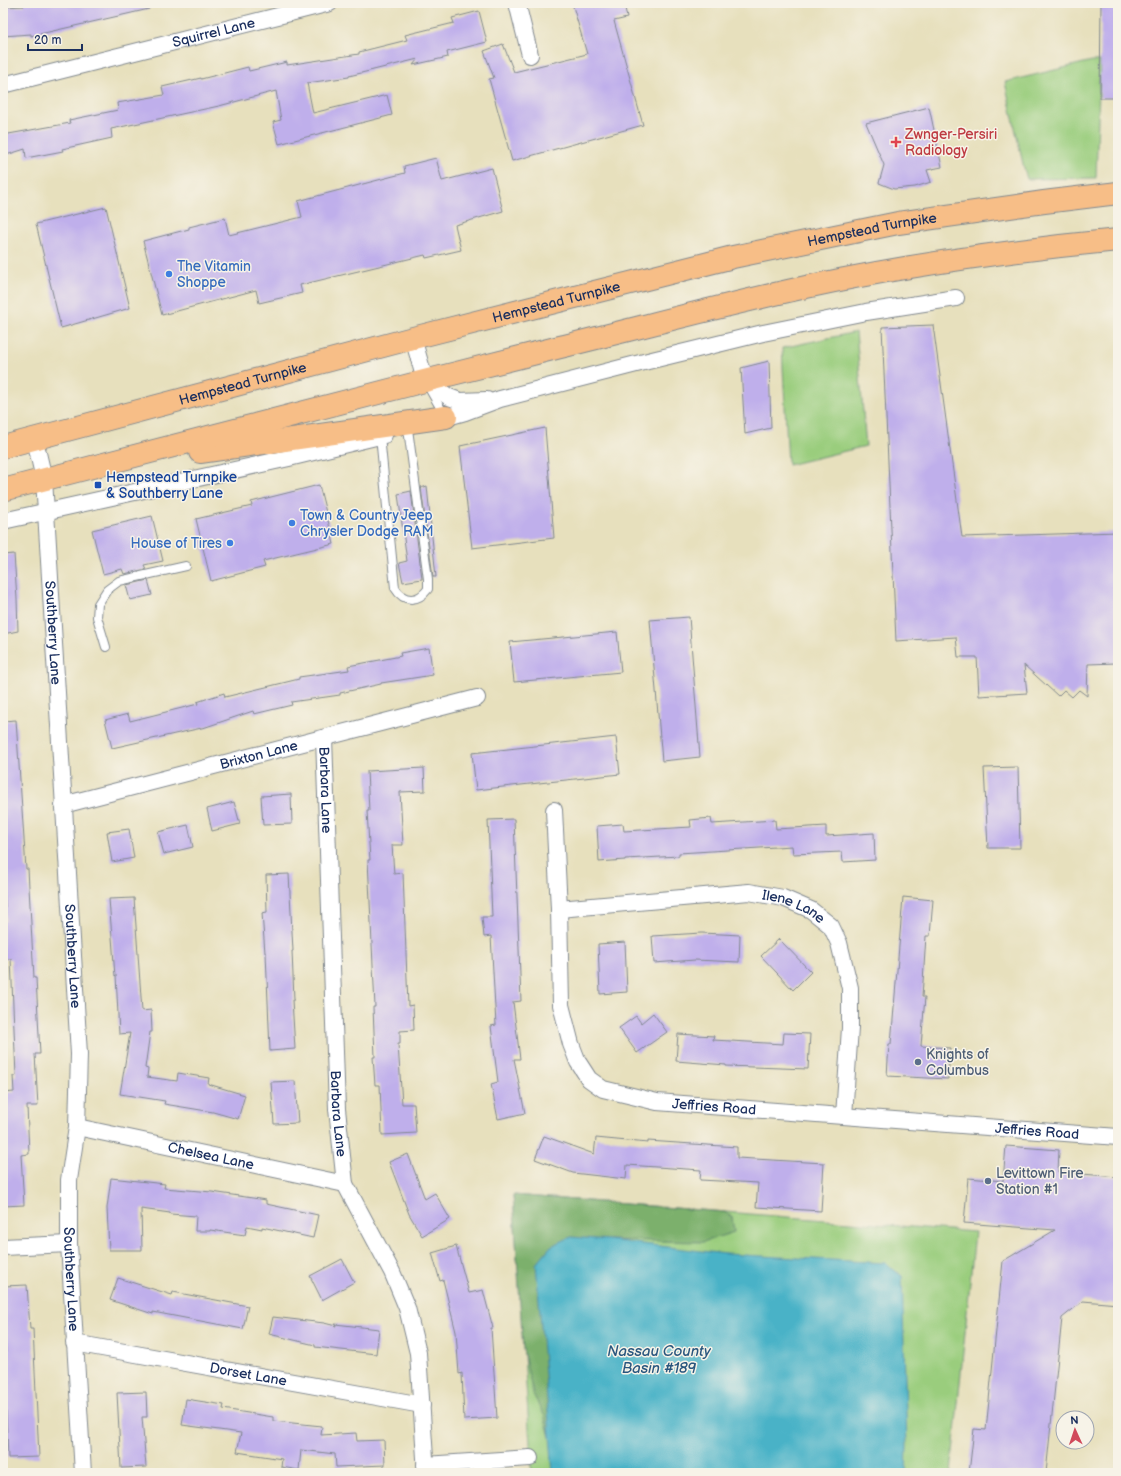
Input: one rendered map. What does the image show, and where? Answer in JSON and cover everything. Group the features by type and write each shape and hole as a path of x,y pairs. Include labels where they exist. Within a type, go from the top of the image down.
{"main road":[{"name":"Hempstead Turnpike","path":"3,447 35,440 413,338 733,256 898,223 1044,202 1118,194"},
{"path":"3,490 425,380 808,286 899,270 1055,246 1118,240"},
{"path":"99,466 446,418"}],"street":[{"name":"Squirrel Lane","path":"3,85 330,3"},
{"path":"517,3 530,55"},
{"path":"3,521 290,458 380,436 446,418 500,399 763,333 866,312 956,298"},
{"path":"413,338 425,380 449,397 460,401 500,399"},
{"name":"Southberry Lane","path":"35,440 44,479 79,1054 77,1127 69,1180 69,1244 83,1473"},
{"name":"Brixton Lane","path":"63,805 477,698"},
{"name":"Barbara Lane","path":"324,738 337,1110 345,1184 392,1272 407,1308 418,1354 426,1469"},
{"name":"Jeffries Road","path":"554,810 562,1005 571,1044 578,1062 589,1078 603,1089 657,1102 1118,1137"},
{"name":"Ilene Lane","path":"559,909 749,892 783,898 812,910 831,926 839,943 850,988 850,1028 844,1116"},
{"name":"Chelsea Lane","path":"77,1127 345,1184"},
{"path":"3,1247 69,1244"},
{"name":"Dorset Lane","path":"74,1344 422,1405"},
{"path":"426,1469 530,1458"}],"lane":[{"path":"425,380 446,418"},
{"path":"380,436 395,588 398,593 415,599 422,596 428,589 428,579 408,429"},
{"path":"106,647 97,617 98,604 107,590 118,581 186,566"}],"green space":[{"path":"1092,61 1100,61 1096,178 1027,179 1005,82"},
{"path":"856,332 866,446 788,465 782,348"},
{"name":"Nassau County Basin #189","path":"513,1195 975,1232 951,1473 532,1473"},
{"path":"513,1195 725,1212 732,1217 734,1232 703,1242 609,1240 550,1437 544,1415 533,1394 523,1350"}],"water":[{"name":"Nassau County Basin #189","path":"571,1237 726,1254 885,1263 902,1276 907,1447 906,1473 553,1473 536,1264 551,1246"}],"building":[{"path":"24,3 149,3 149,9 31,36 31,34 3,36 3,7 24,6"},
{"path":"572,3 624,3 627,18 614,21 643,125 512,161 489,79 494,78 484,51 503,44 514,72 587,54"},
{"path":"1101,3 1118,3 1118,98 1100,98"},
{"path":"479,11 487,42 447,52 448,57 413,65 418,59 349,77 307,83 313,113 387,95 392,115 279,144 273,122 281,120 276,91 219,106 111,129 112,138 62,149 63,151 26,158 25,149 3,156 3,135 70,123 69,120 118,110 117,103 164,95 162,87 248,67 249,71 287,62 287,65 359,54 359,52 407,40 405,35 454,23 452,18"},
{"path":"929,107 942,167 927,170 931,182 915,187 894,189 879,183 884,165 866,123"},
{"path":"436,158 442,181 492,168 503,211 455,225 461,250 426,258 425,255 300,285 302,293 259,303 256,290 162,315 143,241 225,218 229,235 302,217 298,201 405,173 404,166"},
{"path":"106,207 130,308 61,328 36,224"},
{"path":"933,325 962,537 1118,532 1118,654 1116,654 1116,663 1088,664 1087,696 1079,690 1072,697 1064,690 1058,696 1024,665 1027,693 979,696 977,657 958,657 956,637 896,641 882,327"},
{"path":"769,361 771,428 745,434 741,368"},
{"path":"545,428 554,538 472,548 460,446"},
{"path":"319,485 334,544 263,561 265,567 211,581 196,519 252,506 251,502"},
{"path":"427,486 436,577 433,577 421,488"},
{"path":"411,491 422,579 403,582 399,563 407,561 398,494"},
{"path":"152,516 163,561 144,565 146,569 124,574 122,569 103,574 92,530"},
{"path":"14,554 18,631 3,634 3,555"},
{"path":"148,580 152,595 130,600 126,585"},
{"path":"689,617 700,757 662,761 650,620"},
{"path":"617,632 621,672 514,682 510,642"},
{"path":"429,648 433,675 381,683 340,693 340,695 291,702 292,705 254,714 253,711 206,727 112,748 105,720 128,714 130,721 198,704 197,702 224,693 225,697 299,679 299,677 349,670 348,666 401,656 400,653"},
{"path":"16,720 26,869 28,869 34,978 36,978 40,1054 35,1054 38,1106 27,1106 29,1154 21,1155 24,1205 3,1206 3,1093 14,1092 13,1076 16,1076 11,959 4,959 3,949 3,921 6,921 3,870 3,721"},
{"path":"616,737 620,774 476,790 472,753"},
{"path":"1018,767 1020,848 988,848 984,768"},
{"path":"424,768 425,791 400,792 403,845 392,845 394,874 403,873 408,1006 413,1005 414,1030 400,1031 400,1044 398,1044 402,1104 414,1104 416,1133 382,1135 380,1085 375,1085 373,1057 375,1057 373,1007 375,1007 368,860 370,860 367,811 369,811 367,771"},
{"path":"291,794 292,824 263,825 261,796"},
{"path":"234,802 240,824 212,831 207,809"},
{"path":"711,818 712,824 775,820 776,829 826,826 826,836 874,833 875,860 843,862 842,852 793,854 792,846 679,853 679,856 599,862 597,826 623,824 624,831 691,827 690,820"},
{"path":"514,819 521,1001 513,1002 520,1059 514,1059 525,1113 498,1119 491,1084 498,1082 491,1026 496,1025 491,936 484,937 482,917 492,917 488,820"},
{"path":"188,825 193,847 164,854 158,832"},
{"path":"129,829 134,858 112,862 107,832"},
{"path":"289,874 293,951 294,1000 292,1000 295,1049 270,1051 266,953 262,913 267,912 266,875"},
{"path":"903,897 933,900 930,936 926,936 922,997 925,997 921,1046 950,1048 948,1079 887,1076"},
{"path":"134,898 142,1011 151,1010 152,1032 150,1032 145,1068 148,1069 147,1077 177,1081 178,1073 209,1078 208,1084 245,1095 238,1119 213,1112 164,1104 165,1101 120,1094 130,1033 119,1034 116,975 115,976 109,899"},
{"path":"702,933 740,935 739,962 695,960 654,963 652,936"},
{"path":"779,939 811,972 793,990 761,956"},
{"path":"625,942 627,992 600,994 598,944"},
{"path":"653,1013 667,1032 637,1053 619,1028 636,1016 641,1023"},
{"path":"784,1033 810,1034 808,1069 726,1066 676,1061 678,1034 714,1036 713,1040 783,1044"},
{"path":"295,1081 298,1123 274,1124 271,1082"},
{"path":"544,1136 594,1154 596,1138 648,1143 648,1141 737,1147 737,1158 824,1163 821,1211 756,1207 758,1183 700,1180 701,1170 627,1165 626,1179 573,1173 535,1159"},
{"path":"1006,1146 1059,1150 1058,1172 1118,1177 1118,1304 1083,1301 1062,1318 1046,1473 969,1473 974,1429 986,1430 1003,1261 1055,1230 964,1223 968,1178 1003,1181"},
{"path":"408,1154 425,1199 435,1193 450,1219 422,1236 409,1214 389,1162"},
{"path":"111,1178 165,1184 164,1188 212,1192 266,1200 266,1204 318,1215 313,1238 262,1227 262,1229 247,1226 245,1235 210,1230 195,1231 196,1216 170,1214 141,1209 142,1250 109,1250 107,1208"},
{"path":"456,1246 469,1293 483,1290 493,1328 491,1328 497,1418 464,1420 462,1373 459,1374 456,1332 443,1280 440,1281 432,1253"},
{"path":"342,1259 354,1282 322,1300 310,1276"},
{"path":"118,1278 172,1295 173,1292 248,1306 243,1329 153,1312 153,1314 110,1300"},
{"path":"27,1285 30,1329 33,1329 39,1457 8,1458 6,1410 3,1410 3,1380 7,1380 3,1286"},
{"path":"273,1317 324,1323 336,1326 335,1324 379,1329 376,1354 315,1347 315,1345 269,1334"},
{"path":"146,1392 147,1417 142,1417 146,1467 121,1468 117,1393"},
{"path":"186,1399 224,1405 223,1409 273,1417 273,1421 322,1426 321,1435 356,1433 357,1441 384,1440 385,1465 336,1467 335,1454 301,1450 299,1470 281,1467 282,1459 237,1452 241,1433 182,1425"}],"place":[{"name":"Zwnger-Persiri Radiology","path":"896,142"},
{"name":"The Vitamin Shoppe","path":"169,274"},
{"name":"Hempstead Turnpike & Southberry Lane","path":"98,485"},
{"name":"Town & Country Jeep Chrysler Dodge RAM","path":"292,523"},
{"name":"House of Tires","path":"230,543"},
{"name":"Knights of Columbus","path":"918,1062"},
{"name":"Levittown Fire Station #1","path":"988,1181"}]}
